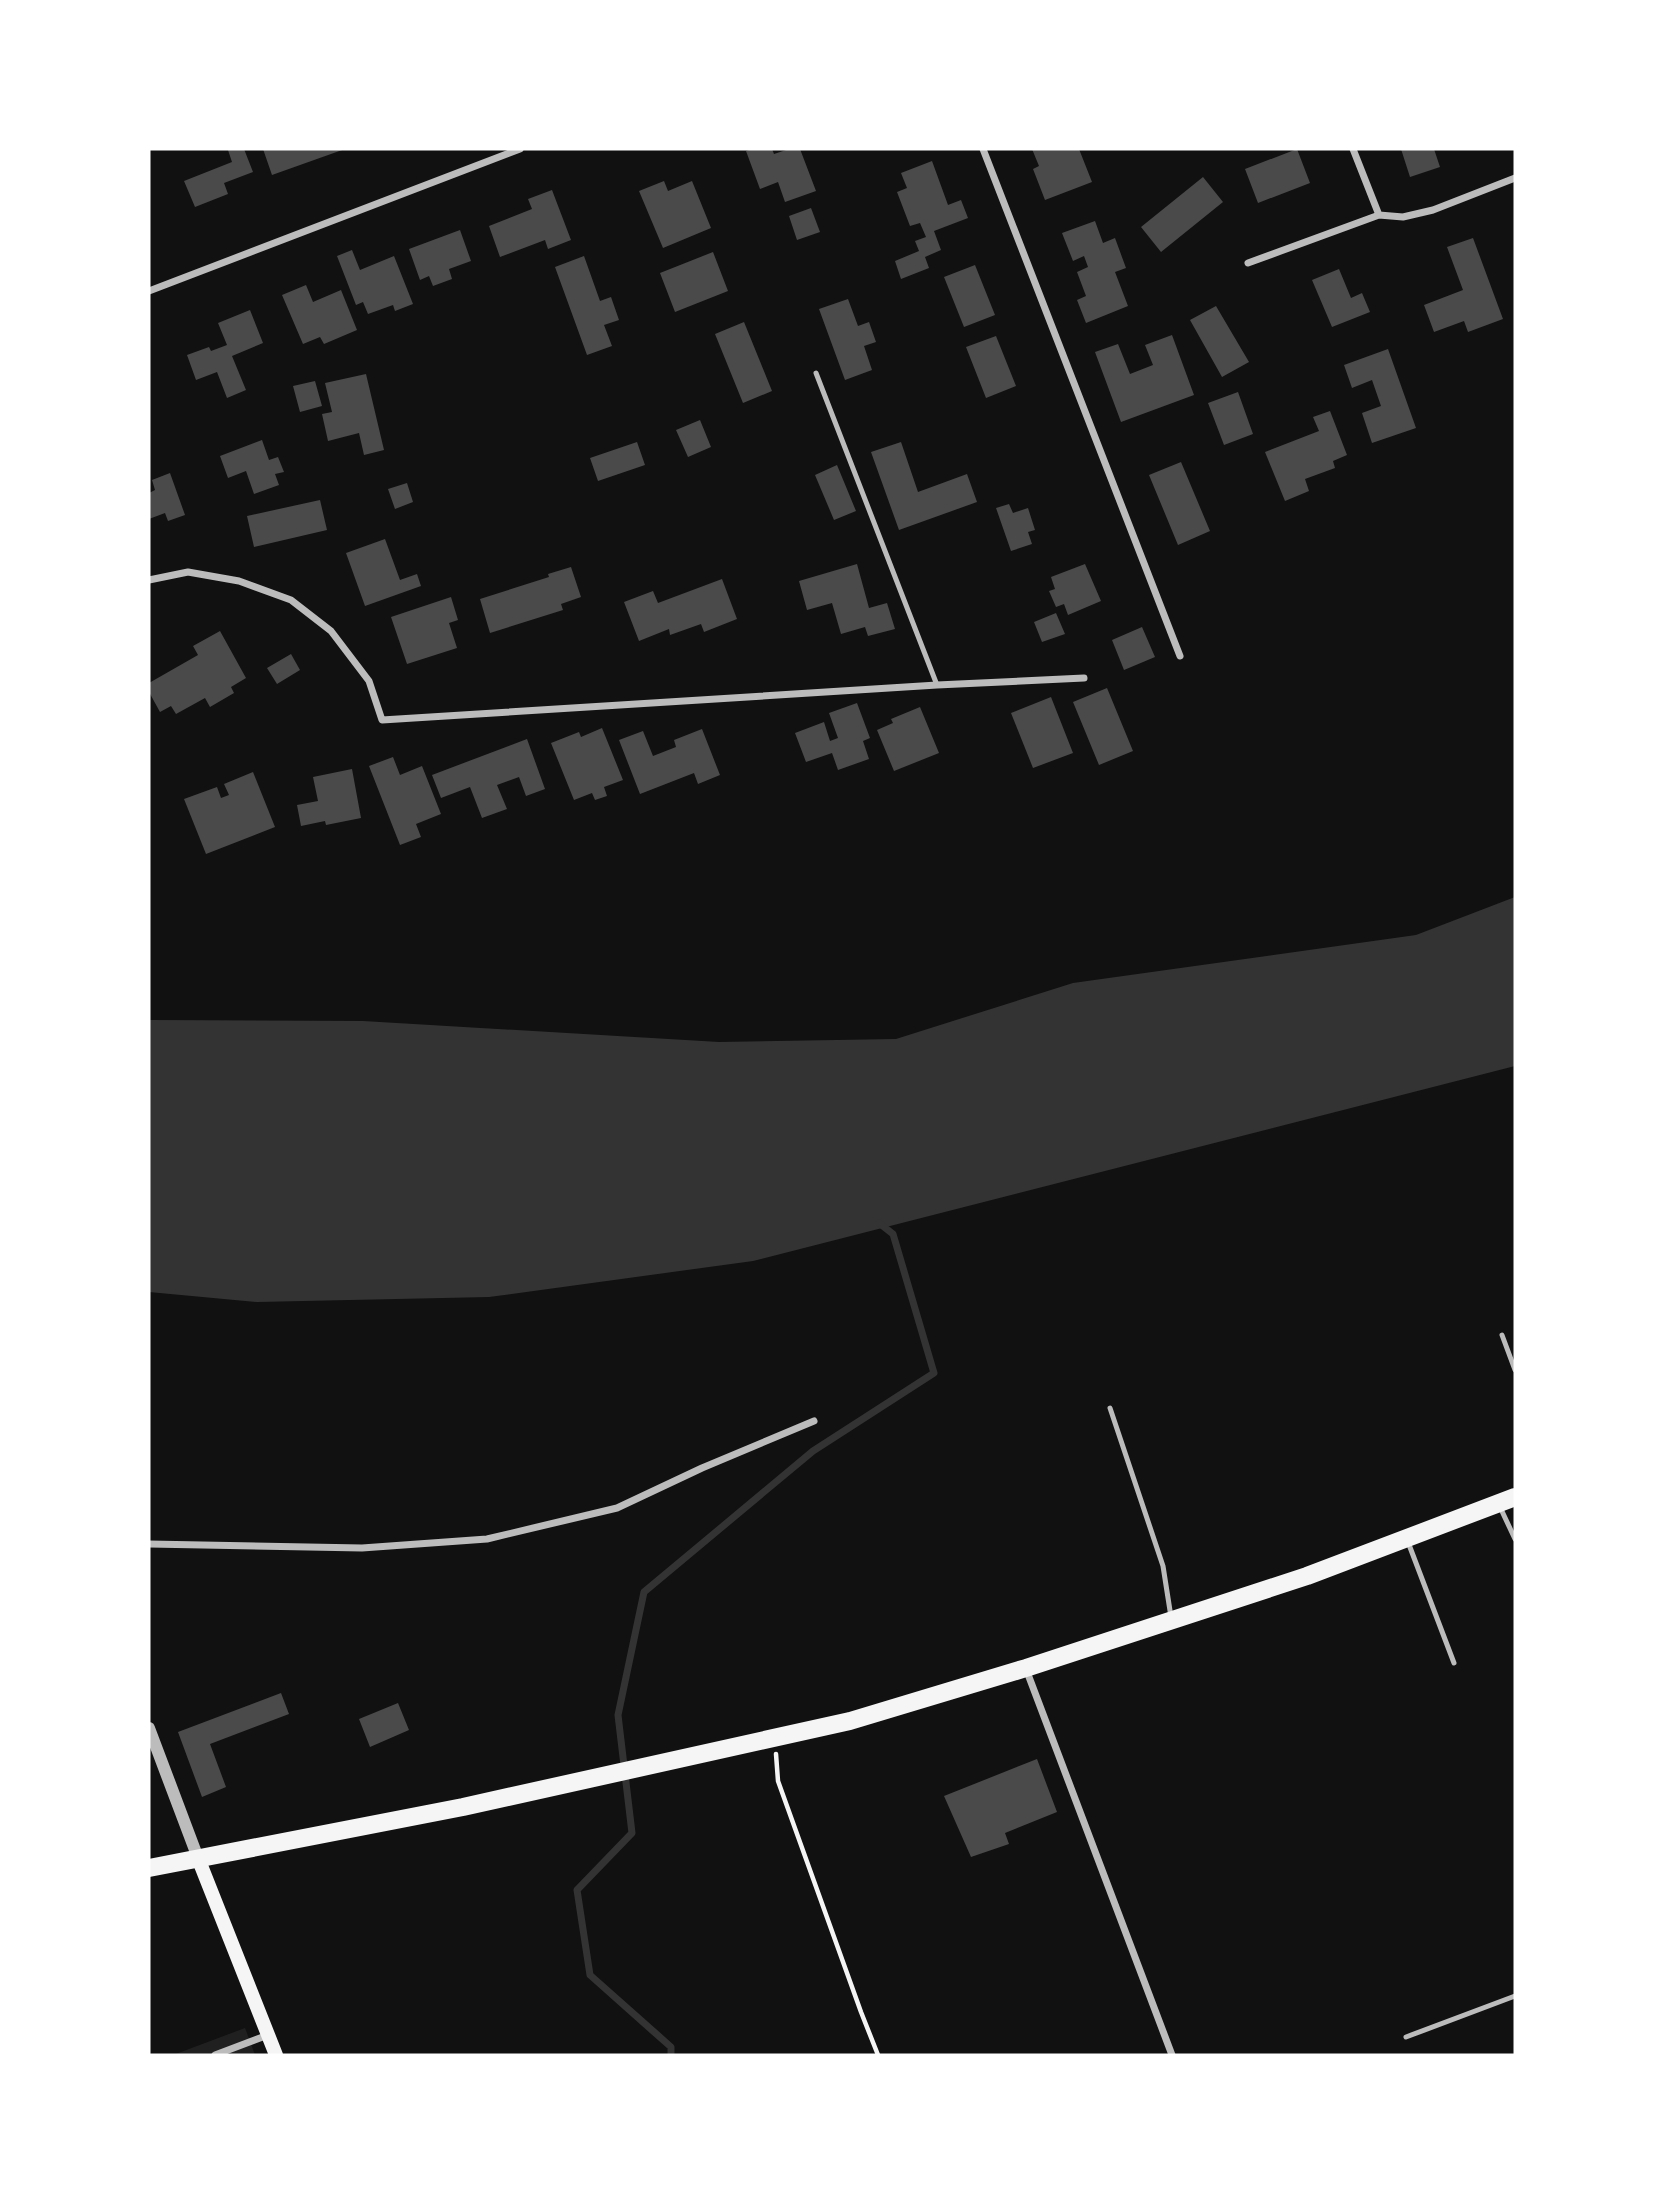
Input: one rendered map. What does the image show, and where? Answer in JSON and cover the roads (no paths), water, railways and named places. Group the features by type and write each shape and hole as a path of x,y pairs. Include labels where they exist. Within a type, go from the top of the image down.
{"main road":[{"path":"149,1868 463,1807 775,1740 850,1721 1026,1668 1307,1576 1507,1501"},
{"path":"198,1858 276,2055"}],"street":[{"path":"149,291 520,149"},
{"path":"983,149 1180,656"},
{"path":"1353,149 1379,215"},
{"path":"1248,262 1379,215 1403,217 1433,210 1515,178"},
{"path":"149,580 188,572 239,581 291,600 331,631 369,681 382,720 1084,678"},
{"path":"149,1544 362,1548 487,1539 617,1508 702,1468 814,1421"},
{"path":"1026,1668 1172,2055"},
{"path":"149,1728 198,1858"},
{"path":"215,2055 268,2035"}],"lane":[{"path":"816,373 937,685"},
{"path":"1502,1335 1515,1370"},
{"path":"1110,1408 1163,1566 1171,1620"},
{"path":"1507,1501 1515,1539"},
{"path":"1407,1539 1454,1663"},
{"path":"1406,2037 1515,1996"}],"waterway":[{"path":"671,2055 671,2047 590,1975 577,1890 632,1833 618,1715 644,1592 813,1451 934,1373 893,1234 879,1223"}]}
